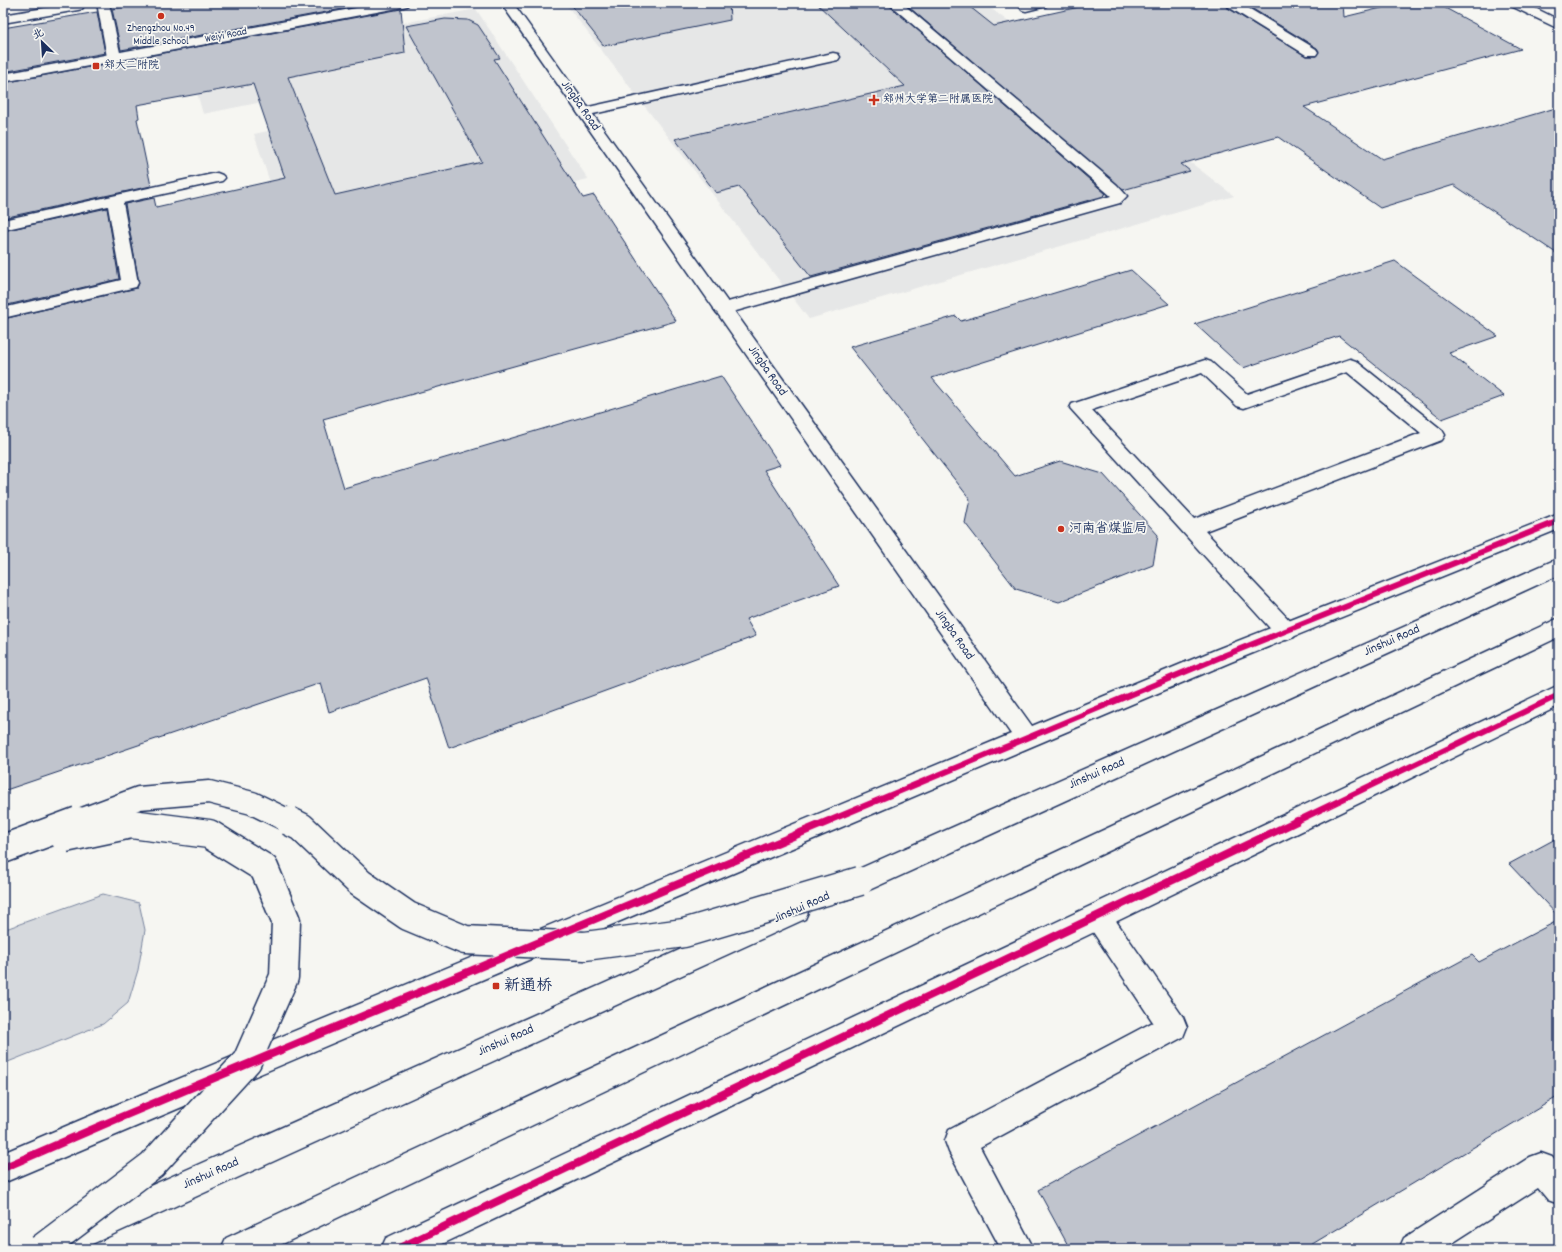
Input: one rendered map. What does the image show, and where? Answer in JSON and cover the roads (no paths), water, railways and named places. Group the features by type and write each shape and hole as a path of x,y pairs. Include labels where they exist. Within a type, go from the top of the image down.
{"street":[{"path":"103,3 114,57"},
{"name":"Weiyi Road","path":"3,78 403,3"},
{"name":"Jingba Road","path":"507,3 1027,738"},
{"path":"723,309 1116,200 1119,196 1112,188 894,3"},
{"path":"1026,7 1042,3"},
{"path":"1232,3 1311,52"},
{"path":"1515,3 1559,25"},
{"path":"3,19 78,6"},
{"path":"584,112 833,57"},
{"path":"3,225 217,178"},
{"path":"3,313 130,283 115,200"},
{"path":"1191,528 1435,435 1350,365 1244,402 1205,366 1079,408 1286,631"},
{"path":"3,1168 121,1116 1027,738 1286,631 1559,521"},
{"name":"Jinshui Road","path":"44,1249 1559,566"},
{"path":"238,1249 1559,627"},
{"path":"397,1249 1098,917 1559,695"},
{"path":"3,850 139,798 208,792 252,803 301,827 360,884 408,916 464,940 585,946 684,933 860,882"},
{"path":"3,850 131,824 209,834 264,868 286,921 284,977 247,1061 152,1165 41,1249"},
{"path":"1018,1249 960,1141 1173,1027 1098,917"},
{"path":"1415,1249 1541,1168 1559,1189"}],"place":[{"name":"Zhengzhou No.49 Middle School","path":"161,16"},
{"name":"郑大二附院","path":"96,66"},
{"name":"郑州大学第二附属医院","path":"874,100"},
{"name":"河南省煤监局","path":"1061,529"},
{"name":"新通桥","path":"496,986"}]}
